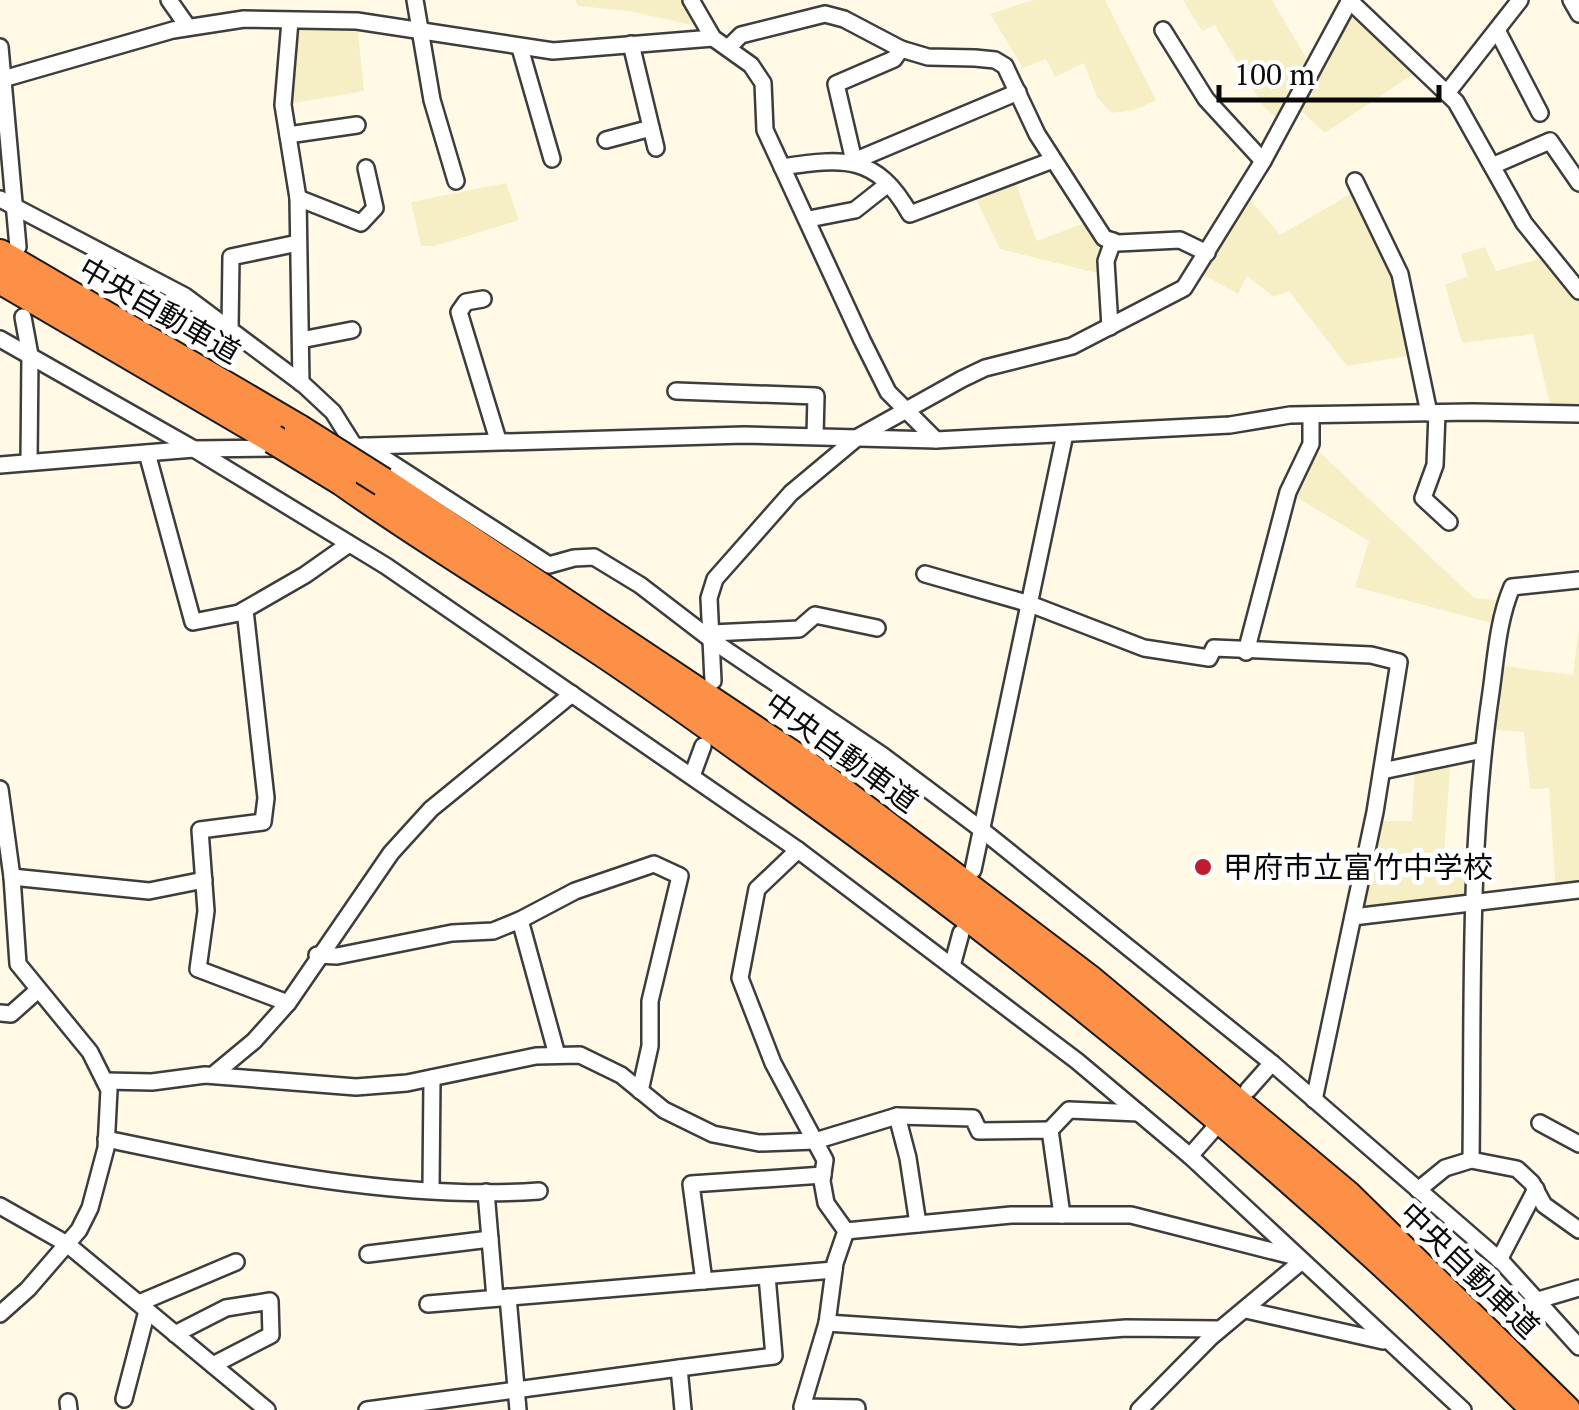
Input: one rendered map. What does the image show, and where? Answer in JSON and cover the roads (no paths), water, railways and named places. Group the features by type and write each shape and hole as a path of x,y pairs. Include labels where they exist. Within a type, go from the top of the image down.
{"highway":[{"name":"中央自動車道","path":"9,250 286,434 342,481 582,638 752,757 1072,996 1206,1104 1332,1216 1466,1339 1536,1410"},
{"name":"中央自動車道","path":"0,279 286,434 383,482 802,761 1076,969 1220,1086 1347,1195 1566,1410"}],"street":[{"path":"169,0 188,27"},
{"path":"243,0 244,18"},
{"path":"415,0 432,100 456,181"},
{"path":"690,0 713,38 752,64 763,84 765,130 888,392 936,440"},
{"path":"713,681 709,598 715,579 791,493 858,437 985,368 1072,346 1184,288 1263,161 1350,0 1456,102 1524,223 1579,290"},
{"path":"1447,93 1520,0"},
{"path":"1571,0 1579,14"},
{"path":"728,48 740,35 825,14 844,19 901,49 928,57 995,60 1005,66 1036,134 1104,238 1113,242 1180,240 1207,253"},
{"path":"3,79 188,27 244,18 358,21 553,51 713,38"},
{"path":"290,21 283,92 298,198 301,383"},
{"path":"1163,30 1206,99 1263,161"},
{"path":"1497,30 1540,114"},
{"path":"631,44 656,148"},
{"path":"0,46 9,250"},
{"path":"520,48 552,159"},
{"path":"901,49 894,58 836,84 854,161 888,184 910,214 1053,160"},
{"path":"782,167 854,161 1018,92"},
{"path":"288,135 357,124"},
{"path":"606,140 651,128"},
{"path":"1492,166 1550,141 1579,182"},
{"path":"298,198 362,223 375,208 366,168"},
{"path":"1354,180 1400,274 1433,413 1435,464 1423,498 1448,522"},
{"path":"809,219 855,210 888,184"},
{"path":"6,203 184,296 301,383 333,412 360,447 549,565 594,557 882,755 982,830 1272,1064 1499,1260 1579,1347"},
{"path":"1110,327 1106,261 1113,242"},
{"path":"230,330 231,257 298,243"},
{"path":"483,299 466,302 459,312 498,440"},
{"path":"23,317 30,355 29,462"},
{"path":"302,340 352,330"},
{"path":"0,339 194,449 349,544 502,644 798,850 1077,1061 1139,1113 1463,1410"},
{"path":"676,391 816,396 816,436"},
{"path":"0,465 194,449 744,434 936,440 1230,424 1290,415 1579,414"},
{"path":"1246,652 1288,492 1311,444 1311,415"},
{"path":"973,870 1065,434"},
{"path":"147,453 193,622 245,610 349,544"},
{"path":"926,574 1030,604 1144,648 1209,658 1214,648 1370,656 1399,662 1382,771 1314,1100"},
{"path":"1471,1160 1475,902 1483,750 1500,624 1512,587 1579,580"},
{"path":"245,610 266,798 264,822 200,830 206,911 198,970 288,1003"},
{"path":"712,637 799,629 814,616 876,628"},
{"path":"213,1075 254,1041 288,1003 317,955 391,854 431,809 572,694"},
{"path":"692,776 704,746"},
{"path":"1382,771 1483,750"},
{"path":"0,792 12,878 7,911 18,964 90,1052 109,1090 106,1139 90,1208 79,1230 28,1290 0,1314"},
{"path":"798,850 757,888 740,978 773,1063 825,1160 822,1176 826,1203 846,1231"},
{"path":"317,955 337,956 452,934 478,934 520,920 575,891 654,864 680,876 650,1000 650,1046 640,1091"},
{"path":"12,878 149,891 204,880"},
{"path":"1353,917 1579,890"},
{"path":"520,920 557,1055"},
{"path":"952,966 960,933"},
{"path":"0,1013 11,1014 38,990"},
{"path":"105,1082 152,1082 213,1075 356,1087 432,1078 536,1056 580,1054 620,1075 664,1110 713,1134 759,1143 815,1141 897,1116 973,1118 979,1131 1050,1130 1069,1110 1139,1113"},
{"path":"1248,1090 1272,1064"},
{"path":"431,1189 432,1078"},
{"path":"897,1116 918,1224"},
{"path":"1540,1123 1579,1144"},
{"path":"1050,1130 1062,1215"},
{"path":"1190,1156 1212,1131"},
{"path":"106,1139 228,1164 431,1189 540,1191"},
{"path":"1418,1190 1445,1168 1471,1160 1517,1169 1536,1189 1544,1206 1579,1230"},
{"path":"704,1281 690,1184 822,1176"},
{"path":"1499,1260 1536,1189"},
{"path":"486,1192 518,1410"},
{"path":"0,1206 67,1244 268,1410"},
{"path":"846,1231 1011,1215 1131,1215 1300,1259"},
{"path":"846,1231 834,1270 827,1324 802,1407 858,1408"},
{"path":"368,1254 490,1239"},
{"path":"1138,1410 1220,1329 1300,1259"},
{"path":"143,1307 236,1262"},
{"path":"428,1304 834,1270"},
{"path":"367,1410 774,1356 767,1276"},
{"path":"1535,1302 1579,1288"},
{"path":"175,1334 226,1308 270,1300 271,1335 214,1365"},
{"path":"124,1399 143,1307"},
{"path":"1246,1310 1387,1342"},
{"path":"827,1324 1021,1336 1126,1328 1220,1329"},
{"path":"679,1368 683,1410"}],"place":[{"name":"甲府市立富竹中学校","path":"1203,867"}]}
